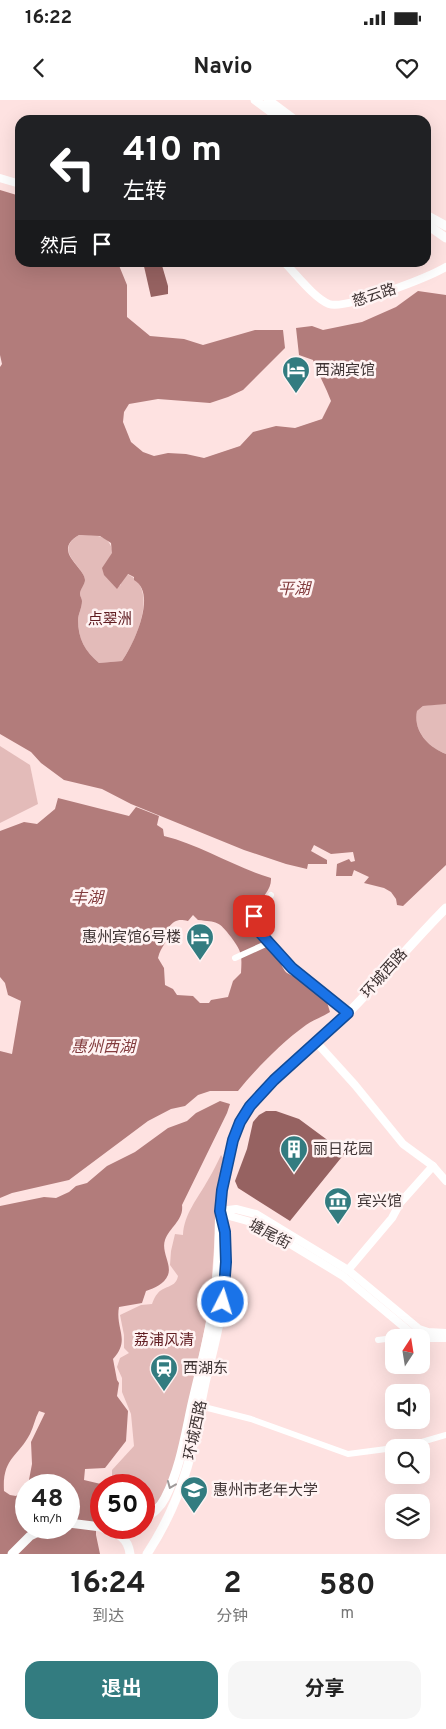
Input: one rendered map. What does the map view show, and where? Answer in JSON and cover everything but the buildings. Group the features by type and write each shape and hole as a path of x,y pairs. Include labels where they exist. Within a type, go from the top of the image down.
{"main road":[{"path":"254,100 275,115"},
{"path":"268,100 288,115"},
{"path":"431,220 446,224"},
{"path":"431,222 446,238"},
{"name":"环城西路","path":"155,1512 165,1499 177,1469 212,1322 218,1263 220,1211 224,1182 233,1140 240,1122 250,1106 274,1080 348,1013 446,908"},
{"name":"环城西路","path":"147,1554 164,1526 186,1469 225,1289 225,1232 220,1211"},
{"path":"12,1554 22,1542 27,1539"},
{"path":"124,1539 129,1545 130,1554"}],"street":[{"path":"0,178 15,182"},
{"name":"慈云路","path":"289,267 321,300 331,305 347,304 432,275 446,267"},
{"path":"271,895 254,916 254,926 292,968 348,1013"},
{"path":"234,958 268,943"},
{"path":"317,1043 355,1085 403,1144 433,1166 446,1181"},
{"path":"348,1270 392,1218 400,1203 433,1166"},
{"name":"塘尾街","path":"220,1211 236,1209 256,1214 348,1270 419,1329 428,1332 446,1333"},
{"name":"塘尾街","path":"220,1211 272,1232 343,1276 406,1329"},
{"path":"430,1337 446,1338"},
{"path":"378,1340 385,1339"},
{"path":"200,1406 251,1419 348,1454 385,1449"},
{"path":"430,1440 446,1435"}],"green space":[{"name":"点翠洲","path":"79,535 97,536 109,542 113,553 103,568 120,586 127,574 137,581 142,591 144,602 142,615 133,641 122,661 99,663 86,649 81,639 78,620 82,604 80,592 85,580 84,575 69,553 72,541"},
{"path":"446,704 446,754 433,747 423,737 416,718 417,711 423,706"},
{"path":"0,746 30,765 38,804 0,823"},
{"name":"荔浦风清","path":"221,1155 225,1161 216,1219 210,1304 177,1458 162,1499 155,1505 155,1474 112,1474 112,1470 134,1446 131,1414 122,1392 122,1378 117,1367 120,1358 129,1353 124,1348 124,1335 120,1315 141,1305 152,1304 158,1293 173,1285 177,1280 178,1276 170,1265 175,1234 183,1235 189,1213"}],"water":[{"name":"平湖","path":"0,190 15,194 15,267 120,267 127,285 127,317 150,336 184,339 203,345 255,330 283,330 285,348 243,390 210,403 158,399 129,404 124,412 123,422 131,442 143,452 154,456 168,453 204,458 240,446 253,432 276,426 295,428 322,419 331,401 313,360 299,355 296,328 312,326 323,330 362,322 396,307 418,291 446,295 446,704 423,706 417,711 416,718 420,732 428,743 446,754 446,865 403,906 397,905 396,899 391,892 384,888 364,883 369,877 354,870 352,876 336,876 337,864 349,859 351,862 355,861 353,852 331,854 314,845 311,851 327,860 327,864 308,864 307,869 244,850 131,804 102,789 64,780 41,763 31,752 0,734 0,367 2,364 0,355","holes":["79,535 100,536 111,543 112,553 102,568 104,575 117,589 128,574 134,577 134,580 141,587 144,596 144,607 137,632 122,661 99,663 86,649 79,633 78,618 82,601 80,594 85,580 84,575 72,559 68,547 71,541"]},
{"name":"惠州西湖","path":"58,798 129,816 136,807 159,816 157,825 163,829 164,836 271,878 269,889 247,915 248,923 254,935 273,954 286,972 293,976 302,977 326,999 330,1012 297,1032 261,1065 238,1091 210,1091 198,1095 185,1106 171,1109 148,1121 69,1180 12,1193 0,1198 0,1051 12,1054 21,1001 8,995 5,983 0,977 0,831 24,822 37,824 55,809","holes":["193,915 198,920 214,922 220,925 235,942 241,957 241,973 233,981 228,997 211,1000 209,1003 200,1003 193,996 177,995 173,989 165,985 164,968 158,958 166,941 170,925 177,921 188,921"]},
{"path":"220,1101 230,1104 182,1205 181,1215 165,1240 164,1249 169,1267 168,1275 159,1285 146,1291 142,1303 119,1307 118,1315 122,1340 121,1346 113,1359 119,1383 117,1396 128,1411 126,1441 105,1468 85,1469 84,1480 90,1481 90,1539 97,1539 100,1554 0,1554 0,1206 44,1197 56,1198 69,1192 76,1186 87,1183 107,1166 135,1152 168,1128 187,1121 196,1113"}],"place":[{"name":"西湖宾馆","path":"296,394"},
{"name":"惠州宾馆6号楼","path":"200,961"},
{"name":"丽日花园","path":"294,1173"},
{"name":"宾兴馆","path":"338,1225"},
{"name":"西湖东","path":"164,1392"},
{"name":"惠州市老年大学","path":"194,1514"}],"route":[{"path":"223,1302 226,1262 225,1232 220,1211 222,1190 233,1140 240,1122 250,1106 274,1080 348,1013 292,968 254,926 254,916"}],"water label":[{"name":"丰湖","path":"87,897"}]}
